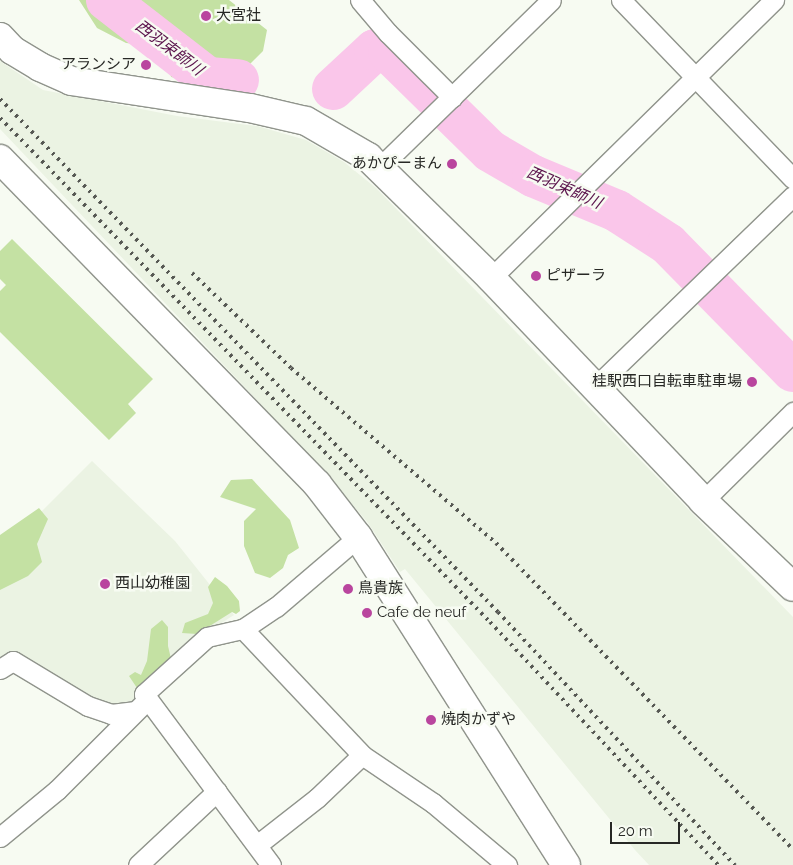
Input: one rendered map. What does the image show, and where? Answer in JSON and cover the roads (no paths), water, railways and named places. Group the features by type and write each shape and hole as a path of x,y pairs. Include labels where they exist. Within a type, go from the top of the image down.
{"street":[{"path":"360,0 446,104"},
{"path":"379,168 551,0"},
{"path":"620,0 793,179"},
{"path":"491,278 774,0"},
{"path":"0,37 12,50 40,67 70,80 250,108 306,121 368,157 491,278 593,389 703,501 793,587"},
{"path":"0,158 317,484 358,537 566,865"},
{"path":"593,389 793,196"},
{"path":"703,501 793,412"},
{"path":"0,837 58,790 141,705 144,694 207,637 243,629 276,607 358,537"},
{"path":"243,629 362,755 433,803 507,865"},
{"path":"0,669 13,661 88,706 111,714 141,705"},
{"path":"141,705 217,790 271,865"},
{"path":"257,845 317,798 362,755"},
{"path":"138,865 217,790"}],"waterway":[{"name":"西羽束師川","path":"107,0 208,78 238,80"},
{"name":"西羽束師川","path":"333,89 375,50 389,52 490,151 533,176 617,211 668,244 793,371"}],"railway":[{"path":"0,99 498,612 735,865"},
{"path":"0,118 490,622 718,865"},
{"path":"192,273 291,368 496,543 793,849"}],"place":[{"name":"大宮社","path":"206,16"},
{"name":"アランシア","path":"146,65"},
{"name":"あかぴーまん","path":"452,164"},
{"name":"ピザーラ","path":"536,276"},
{"name":"桂駅西口自転車駐車場","path":"752,382"},
{"name":"西山幼稚園","path":"105,584"},
{"name":"鳥貴族","path":"348,589"},
{"name":"Cafe de neuf","path":"367,613"},
{"name":"焼肉かずや","path":"431,720"}]}
